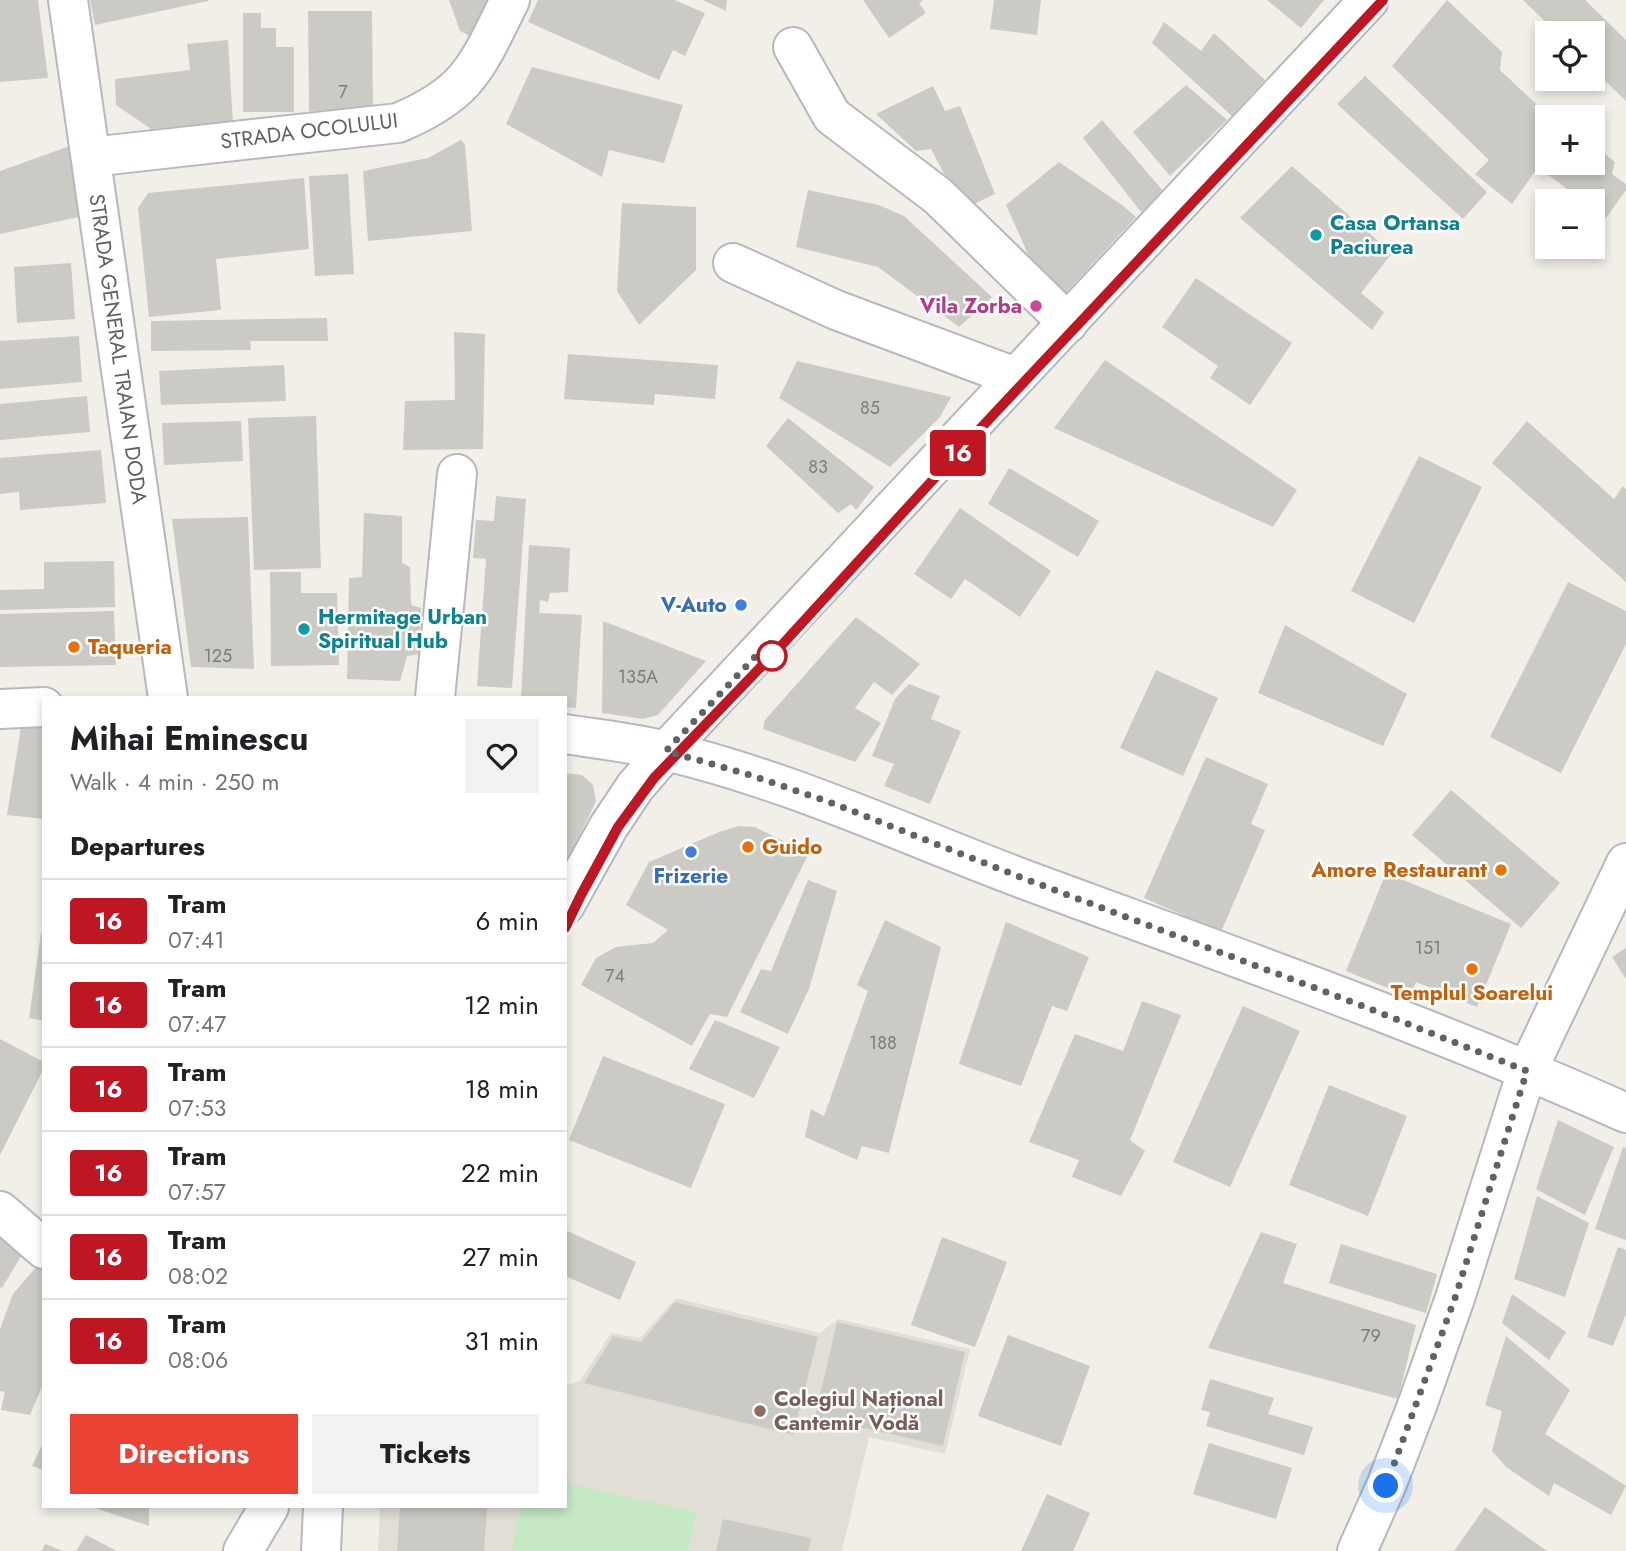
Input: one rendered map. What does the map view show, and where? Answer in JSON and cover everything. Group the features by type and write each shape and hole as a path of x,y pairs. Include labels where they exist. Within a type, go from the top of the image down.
{"street":[{"name":"STRADA GENERAL TRAIAN DODA","path":"68,0 168,696"},
{"name":"STRADA OCOLULUI","path":"91,157 398,122 425,111 449,96 470,76 510,0"},
{"path":"567,902 635,787 666,751 1369,0"},
{"path":"793,47 832,116 938,196 1068,323"},
{"path":"733,263 836,310 1015,377"},
{"path":"435,696 457,474"},
{"path":"0,709 42,707"},
{"path":"567,734 666,751 747,774 832,803 1032,882 1355,1003 1527,1071 1626,1114"},
{"path":"1357,1551 1418,1404 1455,1298 1527,1071 1626,863"},
{"path":"0,1211 42,1247"},
{"path":"243,1551 268,1508"},
{"path":"321,1551 323,1508"}],"shaded area":[{"name":"Colegiul Național Cantemir Vodă","path":"676,1298 820,1333 838,1319 970,1349 945,1454 869,1437 842,1551 378,1551 380,1508 567,1508 567,1385 580,1381 611,1333 640,1338"}],"green space":[{"path":"567,1483 696,1512 687,1551 511,1551 521,1508 567,1508"}],"building":[{"path":"0,0 38,0 48,78 0,82"},
{"path":"90,0 208,0 208,1 95,25"},
{"path":"449,0 490,0 472,37 460,31"},
{"path":"538,0 674,0 705,13 685,56 673,50 659,80 528,22"},
{"path":"703,0 727,0 726,11"},
{"path":"863,0 923,0 919,3 926,13 889,38"},
{"path":"994,0 1041,0 1037,35 990,29"},
{"path":"1267,0 1324,0 1301,28"},
{"path":"1447,0 1502,52 1500,70 1537,105 1535,105 1535,171 1512,204 1475,174 1489,160 1392,66"},
{"path":"1523,0 1585,0 1626,40 1626,101 1605,81 1605,21 1545,21"},
{"path":"308,11 372,11 373,110 309,111"},
{"path":"243,13 261,13 261,28 276,28 276,47 294,47 294,112 243,112"},
{"path":"1164,22 1201,51 1214,33 1265,80 1232,116 1152,43"},
{"path":"228,40 233,123 151,129 116,105 115,79 190,70 187,44"},
{"path":"532,67 683,105 664,163 609,150 602,177 506,124"},
{"path":"1365,76 1487,192 1463,219 1337,104"},
{"path":"1186,85 1227,120 1170,176 1133,132"},
{"path":"933,86 945,111 960,106 995,194 963,209 931,149 916,151 876,114"},
{"path":"1102,120 1164,192 1141,212 1083,138"},
{"path":"461,140 465,145 472,231 368,241 363,171 428,158"},
{"path":"70,146 83,216 0,234 0,171"},
{"path":"1605,154 1615,162 1612,174 1626,184 1626,190 1606,218 1605,189 1567,189 1549,175 1605,175"},
{"path":"1059,162 1136,217 1061,298 1040,281 1006,205"},
{"name":"Casa Ortansa Paciurea","path":"1292,166 1392,253 1361,293 1384,312 1372,330 1240,218"},
{"path":"348,174 354,274 315,276 309,176"},
{"path":"304,178 309,249 216,259 221,310 149,317 138,208 148,193"},
{"path":"808,190 879,205 904,216 992,297 959,327 878,267 796,247"},
{"path":"622,203 696,207 696,270 639,325 617,291"},
{"path":"71,263 75,319 17,323 14,267"},
{"path":"1196,278 1292,343 1250,405 1210,378 1218,366 1162,327"},
{"path":"327,318 328,341 250,341 251,350 151,351 151,321"},
{"path":"454,332 485,334 483,449 403,450 405,401 455,400"},
{"path":"79,336 82,382 0,389 0,341"},
{"path":"568,354 718,365 715,399 655,394 654,405 564,399"},
{"path":"1105,360 1297,490 1273,527 1054,428"},
{"path":"797,361 951,397 940,417 890,467 779,398"},
{"path":"284,365 286,401 161,405 159,371"},
{"path":"87,396 90,432 0,440 0,404"},
{"path":"316,416 321,568 254,570 248,418"},
{"path":"788,418 874,487 856,510 851,504 838,513 766,446"},
{"path":"241,421 243,461 164,465 162,423"},
{"path":"1527,421 1614,499 1623,486 1626,489 1626,582 1492,463"},
{"path":"101,450 106,503 20,510 19,492 0,494 0,458"},
{"path":"1419,456 1482,487 1414,623 1351,591"},
{"path":"1009,468 1099,521 1078,557 988,504"},
{"path":"496,496 526,499 512,688 477,686 486,559 473,558 476,520 494,521"},
{"path":"960,508 1051,571 1020,617 965,579 951,599 914,574"},
{"path":"364,513 402,516 402,563 410,567 411,605 421,608 419,654 407,656 400,681 347,679 349,578 362,577"},
{"path":"248,517 254,669 191,667 172,519"},
{"path":"529,545 570,548 568,592 550,593 548,602 540,600 539,613 582,615 576,708 567,707 567,696 521,696"},
{"path":"114,561 115,607 0,610 0,590 44,589 44,562"},
{"name":"Hermitage Urban Spiritual Hub","path":"270,572 301,572 301,593 337,593 339,665 271,666"},
{"path":"1568,582 1626,611 1626,644 1561,773 1490,737"},
{"path":"114,611 116,665 0,667 0,614"},
{"path":"856,617 920,664 892,695 874,682 855,708 881,723 855,762 763,729 765,720"},
{"path":"603,621 706,661 658,715 643,719 602,713"},
{"path":"1285,625 1407,694 1383,746 1258,693"},
{"path":"1156,670 1218,698 1183,776 1120,748"},
{"path":"909,684 940,696 931,719 961,731 930,804 884,786 894,764 872,756 895,699"},
{"path":"21,727 42,728 42,819 7,815"},
{"path":"1206,757 1268,784 1251,824 1265,830 1221,932 1144,898"},
{"path":"567,773 582,775 593,785 596,801 567,863"},
{"path":"1451,790 1560,883 1521,928 1412,835"},
{"path":"739,826 755,827 810,851 727,1017 710,1014 692,1046 581,985 596,958 616,947 653,943 668,930 626,905 649,862"},
{"path":"1386,873 1511,924 1477,1007 1416,982 1410,997 1346,971"},
{"path":"808,880 837,891 809,989 788,1034 740,1012 761,969 771,971"},
{"path":"885,920 941,947 889,1153 862,1146 857,1160 805,1137 811,1109 824,1116 868,991 857,985"},
{"path":"1006,922 1089,957 1067,1011 1052,1006 1021,1086 959,1064"},
{"path":"41,933 42,933 42,1021 29,1018"},
{"path":"1626,948 1626,979 1612,957"},
{"path":"1142,1001 1181,1015 1130,1140 1145,1151 1121,1196 1072,1177 1079,1160 1029,1142 1075,1034 1123,1051"},
{"path":"1243,1006 1300,1031 1230,1187 1173,1162"},
{"path":"715,1020 780,1047 754,1098 689,1069"},
{"path":"0,1039 42,1061 42,1072 0,1155"},
{"path":"603,1056 725,1104 691,1188 569,1140"},
{"path":"1329,1085 1407,1116 1368,1216 1289,1185"},
{"path":"1558,1120 1614,1147 1585,1215 1536,1189"},
{"path":"1623,1147 1626,1148 1626,1240 1595,1229"},
{"path":"1537,1196 1589,1223 1565,1297 1514,1279"},
{"path":"567,1231 636,1262 620,1300 567,1277"},
{"path":"1261,1232 1297,1244 1283,1283 1416,1325 1398,1399 1208,1348"},
{"path":"0,1233 23,1253 2,1288 0,1287"},
{"path":"942,1237 1007,1262 975,1347 911,1325"},
{"path":"1341,1244 1437,1274 1426,1313 1329,1283"},
{"path":"1618,1247 1626,1250 1626,1314 1613,1346 1587,1337"},
{"path":"38,1265 42,1268 42,1387 30,1415 1,1410 5,1392 0,1391 0,1329 13,1294"},
{"path":"1512,1294 1566,1332 1549,1360 1502,1323"},
{"path":"675,1302 818,1337 793,1435 584,1383 613,1336 641,1342"},
{"path":"837,1322 965,1352 943,1446 815,1417"},
{"path":"1008,1335 1090,1366 1061,1446 978,1416"},
{"path":"1506,1336 1570,1390 1545,1434 1626,1486 1611,1515 1554,1483 1549,1496 1506,1467 1492,1451 1502,1411 1485,1405"},
{"path":"1210,1379 1274,1398 1268,1414 1313,1427 1304,1455 1206,1426 1210,1412 1201,1410"},
{"path":"1209,1443 1292,1468 1276,1519 1193,1494"},
{"path":"42,1445 42,1469 32,1466"},
{"path":"1047,1494 1090,1513 1073,1551 1021,1551"},
{"path":"1485,1507 1547,1551 1454,1551"},
{"path":"95,1508 149,1508 149,1526"},
{"path":"400,1508 487,1508 484,1551 397,1551"},
{"path":"723,1519 811,1538 808,1551 716,1551"},
{"path":"86,1535 117,1551 76,1551"},
{"path":"45,1544 63,1551 42,1551"}],"tram line":[{"name":"16","path":"567,924 618,827 654,778 780,647 962,448 1383,0"}],"place":[{"name":"Casa Ortansa Paciurea","path":"1316,235"},
{"name":"Vila Zorba","path":"1036,306"},
{"name":"V-Auto","path":"741,605"},
{"name":"Hermitage Urban Spiritual Hub","path":"304,629"},
{"name":"Taqueria","path":"74,647"},
{"name":"Guido","path":"748,847"},
{"name":"Frizerie","path":"691,852"},
{"name":"Amore Restaurant","path":"1501,870"},
{"name":"Templul Soarelui","path":"1472,969"},
{"name":"Colegiul Național Cantemir Vodă","path":"760,1411"}],"route":[{"path":"772,656 770,641 666,751 747,774 832,803 1527,1071 1455,1298 1386,1486"}]}
